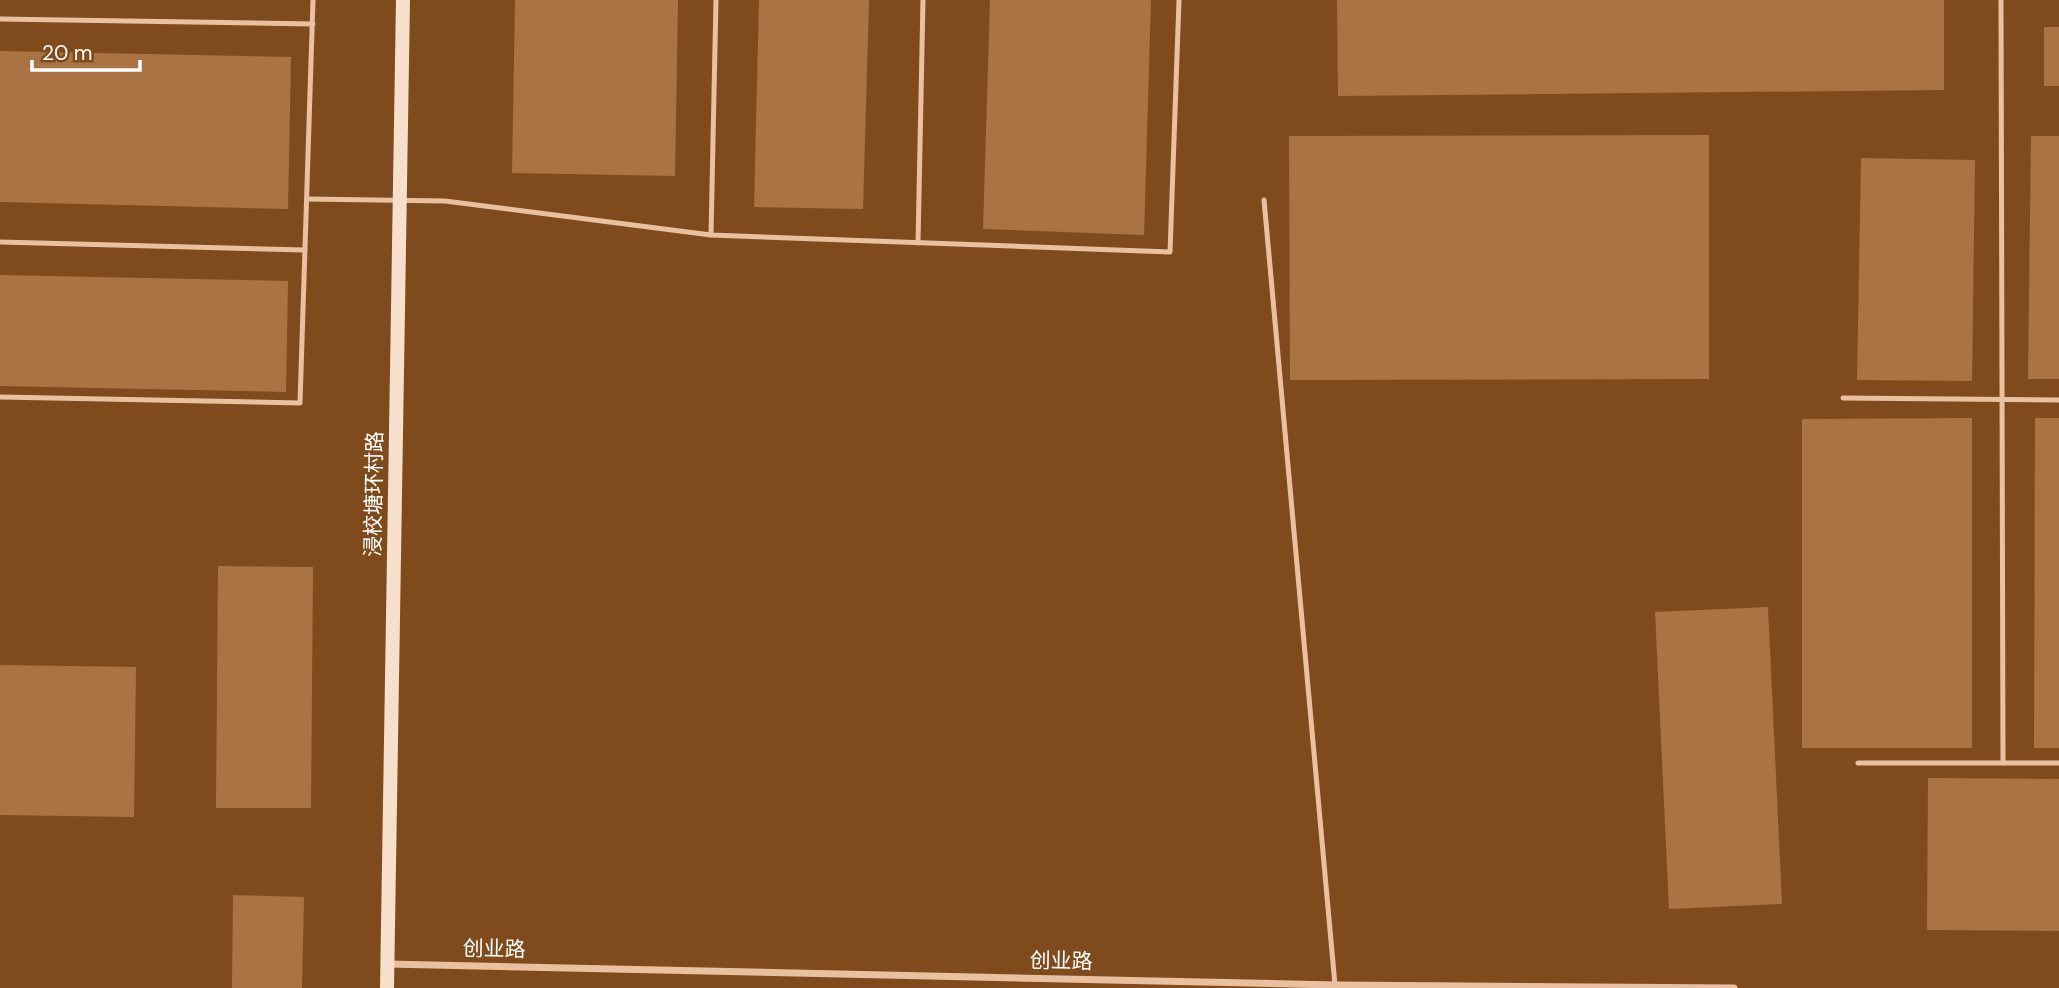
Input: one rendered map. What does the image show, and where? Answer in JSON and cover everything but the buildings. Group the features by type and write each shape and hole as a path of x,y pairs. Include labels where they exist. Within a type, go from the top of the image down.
{"street":[{"name":"浸校塘环村路","path":"387,988 403,0"},
{"name":"创业路","path":"387,964 1335,985 1734,988"}],"lane":[{"path":"0,397 300,403 313,0"},
{"path":"711,235 716,0"},
{"path":"918,243 923,0"},
{"path":"307,198 445,201 711,235 1170,252 1178,0"},
{"path":"2001,0 2003,763"},
{"path":"0,19 313,24"},
{"path":"1264,200 1335,985"},
{"path":"0,242 305,250"},
{"path":"1843,398 2059,400"},
{"path":"1858,763 2059,763"}]}
